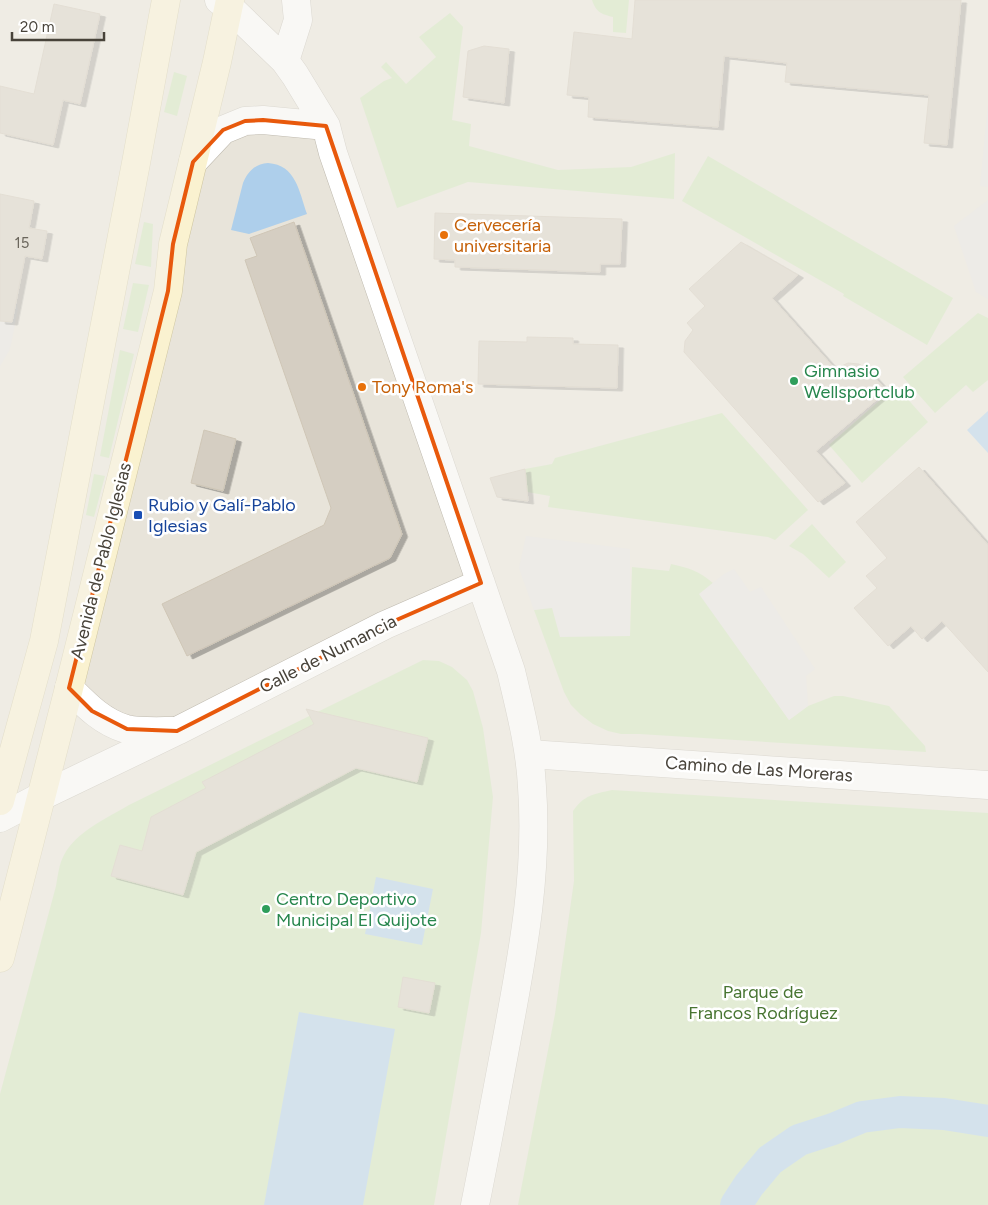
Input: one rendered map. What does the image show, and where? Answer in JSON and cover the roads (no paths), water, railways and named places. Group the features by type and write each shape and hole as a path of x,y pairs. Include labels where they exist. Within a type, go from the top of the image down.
{"street":[{"name":"Avenida de Pablo Iglesias","path":"0,801 44,641 166,0"},
{"path":"285,61 298,20 296,0"},
{"name":"Avenida de Pablo Iglesias","path":"0,958 168,291 173,244 217,62 225,2"},
{"path":"225,2 285,61 326,126 333,152 511,672 521,712 529,754 532,787 533,818 530,892 522,954 476,1205"},
{"name":"Avenida de Pablo Iglesias","path":"193,162 223,130 245,121 263,120 326,126"},
{"name":"Calle de Numancia","path":"0,818 177,731 385,624 481,583"},
{"name":"Calle de Numancia","path":"69,688 92,711 106,721 127,729 177,731"},
{"name":"Camino de Las Moreras","path":"529,754 988,784"}],"water":[{"path":"268,163 277,165 291,174 299,188 307,214 249,234 231,230 245,179 256,167"},
{"path":"988,411 988,453 967,430"},
{"path":"376,877 433,889 422,945 365,934"},
{"path":"299,1012 395,1029 363,1205 264,1205"}],"waterway":[{"path":"736,1205 749,1185 770,1160 799,1140 862,1117 900,1112 944,1114 988,1121"}],"place":[{"name":"Cervecería universitaria","path":"444,235"},
{"name":"Gimnasio Wellsportclub","path":"794,381"},
{"name":"Tony Roma's","path":"362,387"},
{"name":"Rubio y Galí-Pablo Iglesias","path":"138,515"},
{"name":"Centro Deportivo Municipal El Quijote","path":"266,909"}],"park label":[{"name":"Parque de Francos Rodríguez","path":"763,1002"}]}
